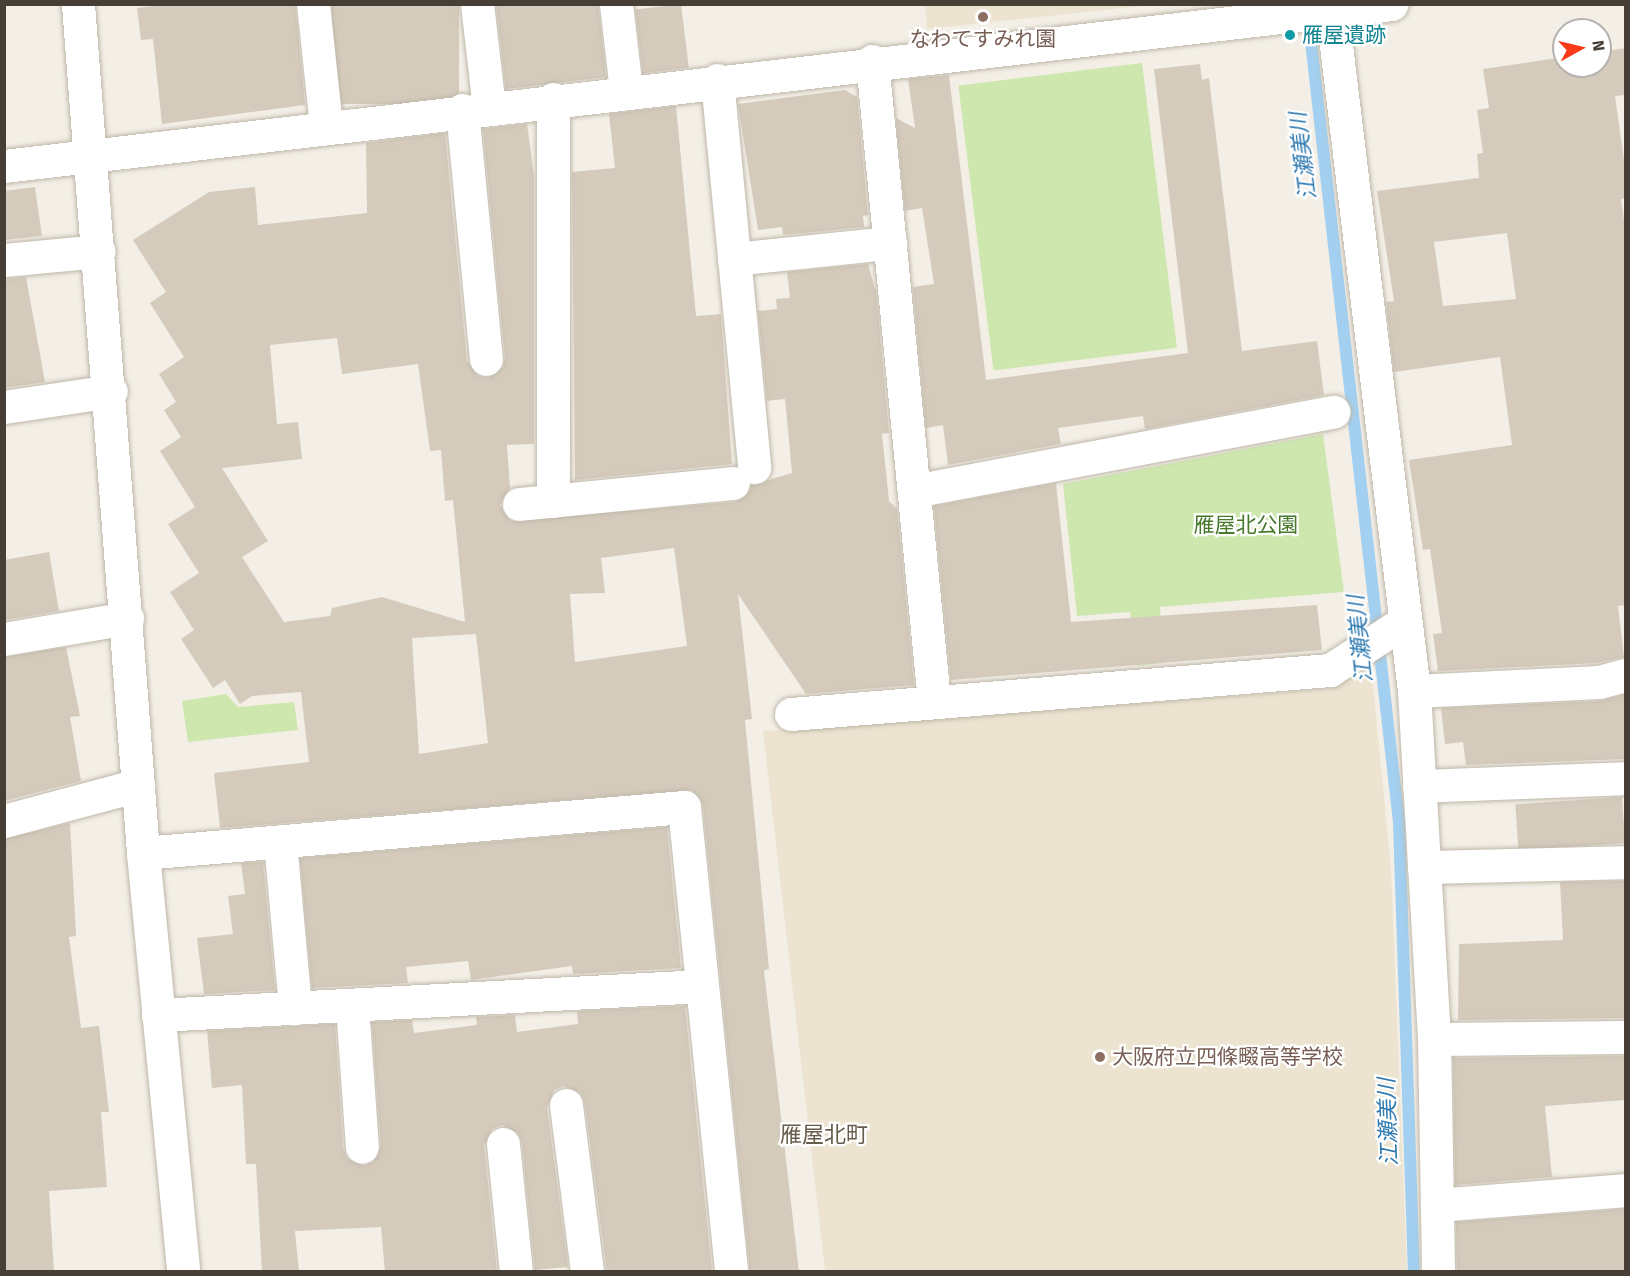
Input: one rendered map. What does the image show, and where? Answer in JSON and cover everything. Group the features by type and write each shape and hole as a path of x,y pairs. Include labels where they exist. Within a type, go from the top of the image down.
{"street":[{"path":"78,4 111,391 143,853 183,1272"},
{"path":"313,4 326,126"},
{"path":"477,4 475,108 486,359"},
{"path":"616,4 626,91"},
{"path":"4,166 475,108 1248,18 1392,4"},
{"path":"1331,9 1402,623 1414,691 1434,1039 1438,1272"},
{"path":"872,62 934,701"},
{"path":"519,504 743,475 734,259 717,80"},
{"path":"553,99 553,501"},
{"path":"734,259 890,243"},
{"path":"4,260 99,251"},
{"path":"4,407 111,391"},
{"path":"914,491 1334,412"},
{"path":"4,639 127,618"},
{"path":"791,714 1330,670 1402,623"},
{"path":"1414,691 1599,682 1626,675"},
{"path":"1419,786 1626,778"},
{"path":"4,821 138,785"},
{"path":"143,853 684,807 731,1272"},
{"path":"280,842 295,1008"},
{"path":"1424,867 1626,862"},
{"path":"158,1015 702,986"},
{"path":"352,1005 362,1147"},
{"path":"1434,1039 1626,1037"},
{"path":"566,1105 587,1272"},
{"path":"503,1144 516,1272"},
{"path":"1437,1205 1626,1190"}],"shaded area":[{"name":"なわてすみれ園","path":"925,4 1151,4 1151,5 927,29"},
{"name":"大阪府立四條畷高等学校","path":"1371,664 1391,870 1407,1271 825,1271 763,731 1333,689"}],"green space":[{"path":"1142,63 1177,348 993,370 958,86"},
{"name":"雁屋北公園","path":"1323,434 1344,592 1160,607 1164,663 1137,666 1130,612 1077,616 1063,484"},
{"path":"226,694 238,707 294,702 298,730 188,742 182,701"}],"building":[{"path":"168,4 295,4 305,105 162,124 153,39 141,40 137,8"},
{"path":"332,4 459,4 459,104 332,104"},
{"path":"496,4 598,4 606,77 506,89"},
{"path":"681,4 689,68 643,73 635,10"},
{"path":"1626,48 1626,95 1615,96 1626,174 1626,198 1621,199 1626,234 1626,605 1618,606 1624,657 1596,663 1438,671 1433,634 1442,633 1430,549 1423,550 1409,460 1512,445 1500,357 1394,372 1386,302 1394,301 1377,191 1479,178 1477,154 1483,153 1477,110 1489,108 1483,69 1552,59 1552,78 1612,78 1612,50","holes":["1507,233 1516,299 1443,306 1434,242"]},
{"path":"1200,64 1202,80 1209,78 1242,351 1317,341 1324,395 1145,429 1143,416 1058,428 1061,444 948,465 943,425 926,428 913,287 934,284 922,208 905,211 896,118 915,128 908,79 949,75 986,380 1188,353 1154,69"},
{"path":"845,90 857,97 868,215 863,216 864,227 783,235 782,227 758,230 738,104"},
{"path":"676,106 696,316 721,314 732,464 575,480 572,172 615,168 609,114"},
{"path":"527,124 534,176 534,444 507,445 510,488 500,505 511,521 735,502 751,485 792,473 785,399 767,401 758,311 777,309 776,299 790,298 787,272 868,264 876,292 889,433 882,434 889,501 897,509 914,685 806,694 738,594 752,719 745,720 769,969 764,970 799,1272 750,1272 703,805 692,790 220,828 214,773 309,762 301,692 252,696 240,704 225,680 213,688 181,639 194,630 170,592 199,573 168,524 195,507 160,451 181,437 164,410 176,402 159,374 184,357 150,303 166,292 133,240 209,192 255,187 258,225 367,213 366,143 445,133 467,361 478,376 488,378 503,367 505,357 483,129","holes":["337,338 342,374 418,364 430,451 441,450 445,501 453,500 465,622 382,597 332,608 330,616 284,622 242,557 268,541 222,468 302,459 298,422 277,424 270,345","674,548 687,646 575,662 570,594 605,593 601,558","476,634 488,743 419,754 412,638"]},
{"path":"35,187 42,236 4,240 4,191"},
{"path":"26,277 45,382 4,388 4,279"},
{"path":"1056,483 1071,622 1317,605 1322,650 951,680 934,506"},
{"path":"49,552 59,611 4,620 4,560"},
{"path":"66,647 80,716 70,717 81,781 4,801 4,657"},
{"path":"1626,694 1626,759 1466,765 1463,742 1445,744 1441,708 1600,701"},
{"path":"1622,797 1625,843 1518,850 1515,804"},
{"path":"70,823 76,936 69,937 81,1028 99,1026 109,1112 101,1112 107,1187 49,1191 54,1272 4,1272 4,839"},
{"path":"667,827 681,968 573,974 572,966 471,980 468,961 406,967 408,983 312,988 300,858"},
{"path":"263,862 275,990 204,994 197,938 233,934 228,896 245,894 241,863"},
{"path":"1626,881 1626,1018 1458,1020 1459,944 1563,940 1560,882"},
{"path":"685,1006 712,1272 607,1272 585,1103 581,1093 564,1086 554,1090 547,1107 568,1267 535,1270 522,1142 518,1133 502,1125 492,1129 484,1145 497,1272 385,1272 381,1227 295,1231 299,1272 262,1272 256,1164 246,1164 242,1085 212,1088 207,1031 335,1024 343,1148 347,1158 363,1166 373,1162 381,1146 372,1022 412,1020 414,1033 477,1025 476,1017 515,1015 517,1032 578,1024 577,1011"},
{"path":"1626,1056 1626,1100 1545,1106 1552,1177 1455,1185 1453,1058"},
{"path":"1626,1209 1626,1272 1457,1272 1456,1222"}],"waterway":[{"name":"江瀬美川","path":"1308,15 1399,823 1414,1272"}],"place":[{"name":"なわてすみれ園","path":"983,17"},
{"name":"雁屋遺跡","path":"1290,35"},
{"name":"大阪府立四條畷高等学校","path":"1100,1057"}],"district":[{"name":"雁屋北町","path":"824,1135"}]}
